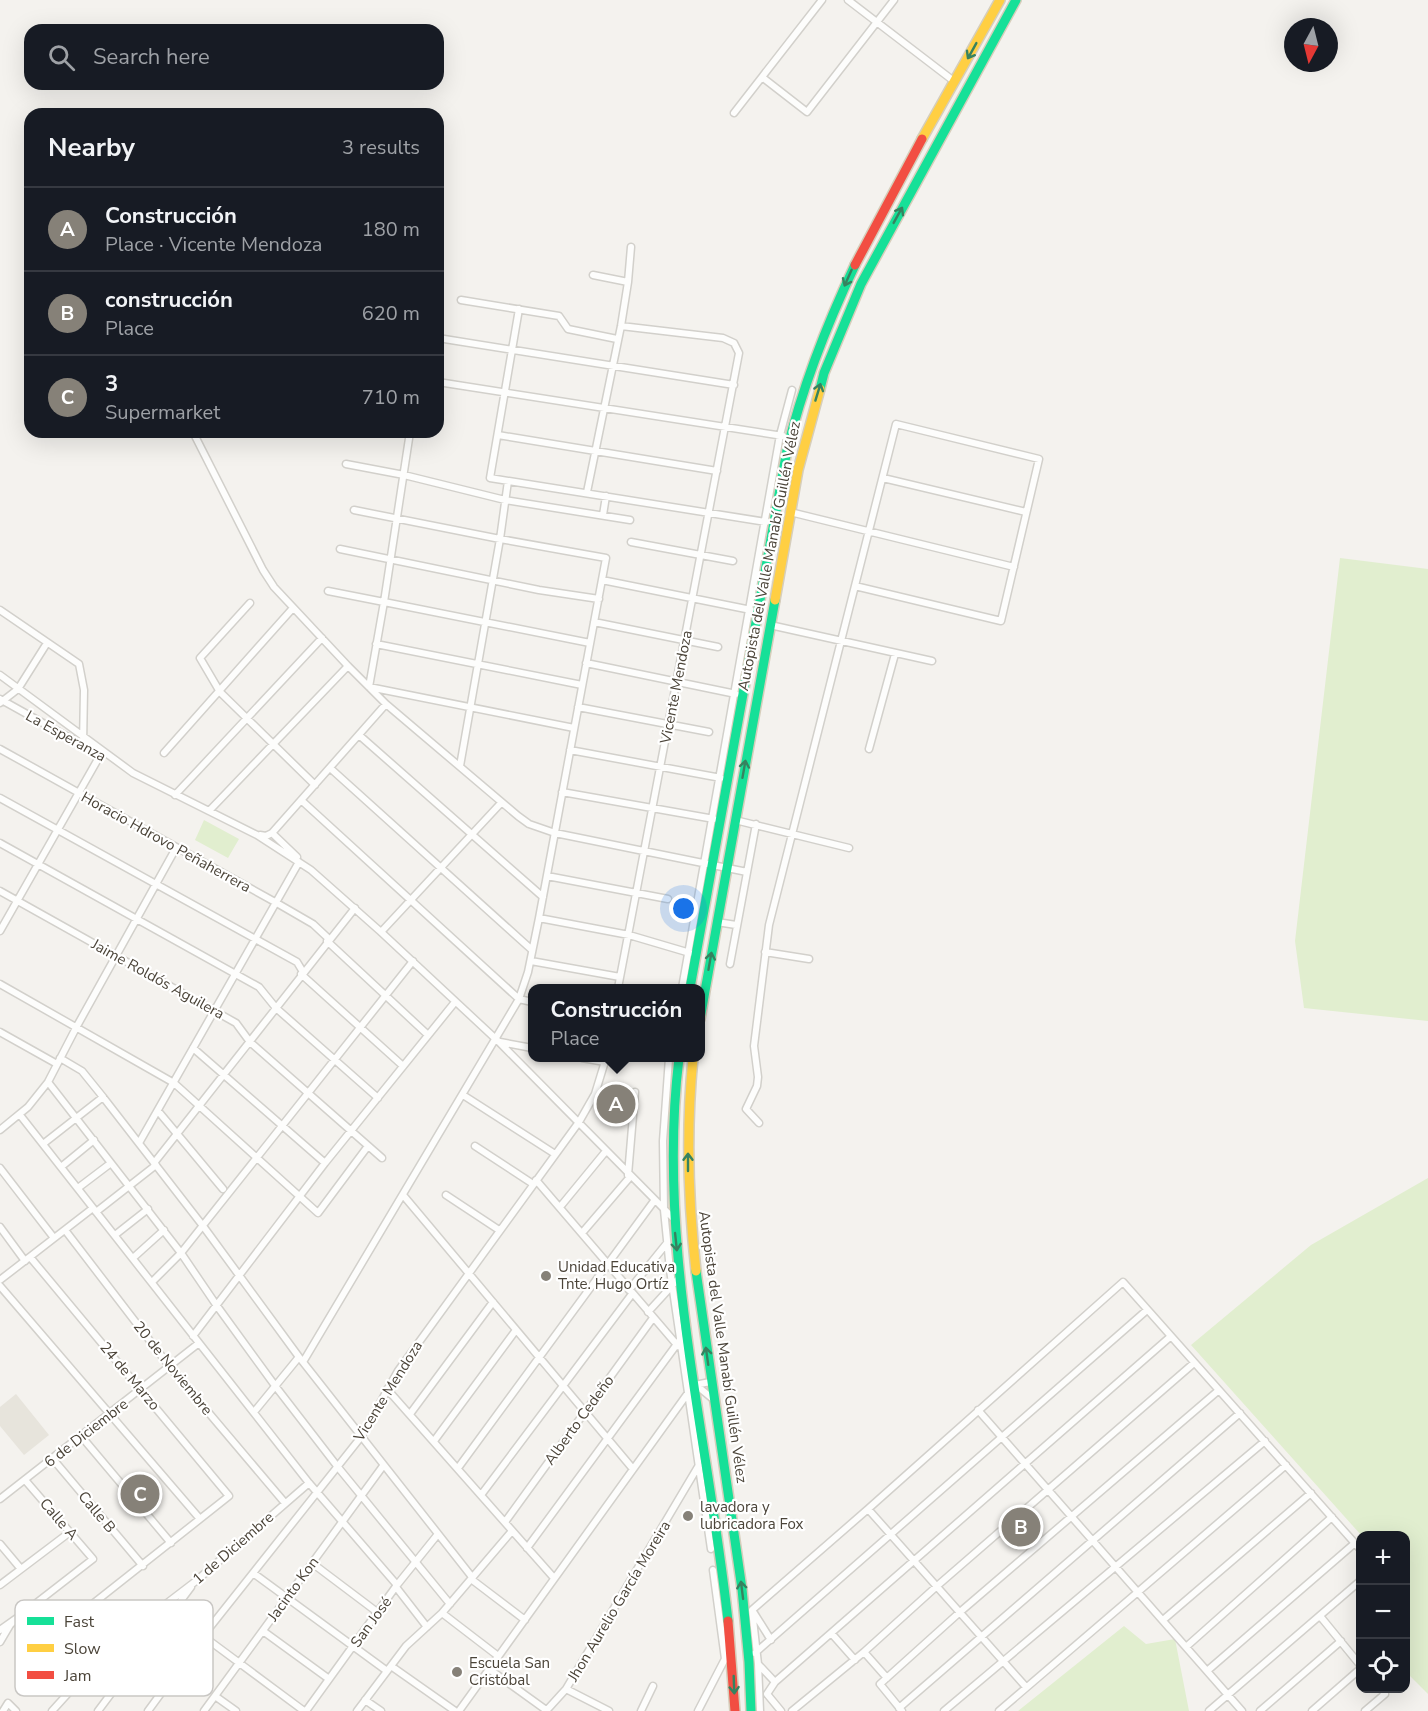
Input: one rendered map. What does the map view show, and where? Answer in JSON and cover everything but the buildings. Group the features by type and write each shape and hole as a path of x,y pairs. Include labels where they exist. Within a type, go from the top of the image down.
{"main road":[{"name":"Autopista del Valle Manabí Guillén Vélez","path":"690,984 692,954 785,436 851,270 1000,0"},
{"name":"Autopista del Valle Manabí Guillén Vélez","path":"705,990 790,513 814,403 848,312 882,242 1016,0"},
{"name":"Autopista del Valle Manabí Guillén Vélez","path":"679,1062 673,1128 674,1219 680,1277 732,1645 735,1711"},
{"name":"Autopista del Valle Manabí Guillén Vélez","path":"693,1062 688,1141 689,1216 710,1382 748,1610 753,1654 751,1711"}],"street":[{"path":"734,113 822,0"},
{"path":"848,0 955,82"},
{"path":"762,77 807,112 894,0"},
{"path":"587,492 621,326 631,247"},
{"path":"593,275 628,282"},
{"path":"461,300 559,316 568,329 617,339"},
{"path":"519,309 490,478 769,522"},
{"name":"Vicente Mendoza","path":"619,984 739,353 738,347 729,339 621,326"},
{"path":"444,340 734,385"},
{"path":"444,383 785,436 792,390"},
{"path":"759,1123 746,1110 757,1086 754,1046 771,916 896,424 1039,459 1001,621 855,586"},
{"path":"498,435 717,471"},
{"path":"196,438 267,577 293,608 386,704 501,803 529,824 555,833 747,872"},
{"path":"369,687 409,438"},
{"path":"346,464 404,475 506,500 630,520"},
{"path":"883,478 1026,512"},
{"path":"460,766 483,622 500,539 507,481"},
{"path":"603,515 606,495"},
{"path":"254,1412 301,1359 498,1041 519,999 531,961 606,558 354,510"},
{"path":"790,513 1014,567"},
{"path":"631,542 733,561"},
{"path":"340,549 539,590 599,599"},
{"path":"602,580 753,610"},
{"path":"328,591 590,643"},
{"path":"250,603 200,658 220,692 315,785"},
{"path":"164,753 293,608"},
{"path":"0,610 79,664 84,690 83,742"},
{"path":"594,622 718,647"},
{"path":"770,625 932,662"},
{"path":"175,795 322,638"},
{"path":"1,701 18,689 47,643"},
{"path":"376,644 582,685"},
{"path":"869,748 895,654"},
{"path":"586,663 738,695"},
{"path":"209,811 348,666"},
{"path":"0,675 83,742"},
{"path":"369,687 574,728"},
{"name":"La Esperanza","path":"1,701 83,742 133,773 175,795 257,835 311,870"},
{"path":"257,835 266,836 272,832 386,704"},
{"path":"578,707 709,732"},
{"path":"359,735 543,897"},
{"name":"Horacio Hdrovo Peñaherrera","path":"0,749 313,924 384,996 428,1035"},
{"path":"570,750 723,778"},
{"path":"0,931 101,754"},
{"path":"330,768 532,950"},
{"path":"562,792 716,819"},
{"path":"0,798 297,962 302,973 359,1028 403,1066"},
{"path":"301,800 519,999 528,1001"},
{"path":"381,932 501,803"},
{"path":"735,820 849,848"},
{"path":"730,964 756,824"},
{"path":"272,832 498,1041 674,1219"},
{"path":"0,843 260,987 276,1008 378,1098"},
{"path":"0,1130 36,1100 48,1082 176,848"},
{"path":"139,1143 299,862"},
{"path":"547,876 668,899"},
{"name":"Jaime Roldós Aguilera","path":"0,891 236,1023 250,1042 382,1158"},
{"path":"0,1280 65,1230 130,1187 155,1164 355,908"},
{"path":"539,918 628,935 692,954 683,984"},
{"path":"717,922 736,926"},
{"path":"765,952 809,959"},
{"path":"152,1282 181,1253 203,1226 412,961"},
{"path":"531,961 620,977"},
{"path":"0,984 174,1083 318,1213 368,1146"},
{"path":"194,1336 300,1196 456,1002"},
{"path":"0,1032 82,1071 471,1578 525,1620"},
{"path":"498,1041 528,1047"},
{"path":"193,1048 326,1164"},
{"name":"Vicente Mendoza","path":"213,1624 361,1437 398,1371 579,1122 595,1094 604,1062"},
{"path":"669,1062 663,1141 664,1210 678,1342 682,1351 711,1550"},
{"path":"48,1082 164,1230 276,1387 361,1496 450,1604"},
{"path":"582,1233 629,1176 635,1092"},
{"path":"463,1095 555,1154"},
{"path":"43,1144 103,1097"},
{"path":"158,1111 223,1189"},
{"path":"20,1115 309,1484 396,1586 427,1627"},
{"path":"61,1167 94,1140"},
{"path":"475,1146 535,1182 560,1207 651,1315 678,1342"},
{"path":"560,1207 606,1151"},
{"path":"78,1188 111,1163"},
{"path":"0,1168 54,1238"},
{"path":"403,1195 633,1468"},
{"path":"446,1195 500,1230"},
{"path":"458,1468 654,1201"},
{"path":"115,1235 148,1209"},
{"name":"24 de Marzo","path":"0,1227 142,1390 229,1496 200,1519"},
{"name":"20 de Noviembre","path":"65,1230 170,1367 285,1503"},
{"path":"133,1258 164,1230"},
{"path":"481,1495 667,1243"},
{"name":"Alberto Cedeño","path":"505,1522 680,1277"},
{"path":"771,1640 748,1610 868,1509 1123,1282 1355,1543 1207,1671"},
{"path":"0,1286 200,1519 99,1600"},
{"path":"410,1414 493,1302"},
{"path":"775,1682 758,1664 753,1654 1147,1310"},
{"path":"434,1441 516,1330"},
{"path":"782,1711 767,1694 775,1682 1170,1337"},
{"path":"527,1548 678,1342"},
{"name":"6 de Diciembre","path":"0,1499 142,1390 199,1343"},
{"path":"792,1711 855,1660 1194,1363"},
{"path":"253,1573 352,1647 457,1711 688,1393 695,1385 710,1382"},
{"path":"695,1385 713,1399"},
{"path":"387,1389 554,1578"},
{"path":"1219,1390 960,1612 880,1684 900,1709 980,1636 1240,1413"},
{"path":"978,1410 1242,1711"},
{"path":"81,1436 171,1543"},
{"path":"944,1711 1265,1441"},
{"name":"Jhon Aurelio García Moreira","path":"546,1711 566,1689 705,1457"},
{"name":"Calle B","path":"52,1458 143,1566"},
{"path":"1001,1710 1286,1465"},
{"name":"Jacinto Kon","path":"204,1711 383,1466"},
{"name":"Calle A","path":"25,1480 93,1559 40,1600"},
{"name":"1 de Diciembre","path":"175,1600 309,1484"},
{"path":"1164,1620 1311,1493"},
{"path":"868,1509 1026,1687"},
{"path":"1186,1647 1332,1517"},
{"path":"357,1711 412,1640 442,1613 512,1531"},
{"path":"0,1585 70,1532"},
{"name":"San José","path":"305,1711 396,1586 438,1534"},
{"path":"0,1544 21,1569"},
{"path":"312,1563 377,1612"},
{"path":"713,1570 725,1659"},
{"path":"1209,1711 1356,1584"},
{"path":"178,1600 181,1596"},
{"path":"442,1613 498,1656"},
{"path":"1320,1616 1356,1662"},
{"path":"1,1636 15,1620"},
{"path":"263,1631 329,1679"},
{"path":"832,1634 855,1660"},
{"path":"1260,1711 1341,1641"},
{"path":"213,1643 305,1711"},
{"path":"698,1711 732,1645"},
{"path":"864,1652 888,1678"},
{"path":"758,1664 760,1711"},
{"path":"489,1669 546,1711"},
{"path":"1312,1711 1356,1671"},
{"path":"640,1711 653,1686"},
{"path":"566,1689 609,1711"},
{"path":"1365,1711 1384,1693"},
{"name":"1 de Diciembre","path":"52,1711 66,1696"},
{"path":"98,1711 109,1696"},
{"name":"Vicente Mendoza","path":"148,1711 159,1696"},
{"path":"215,1696 236,1711"},
{"path":"365,1700 381,1711"},
{"path":"3,1711 8,1703 16,1711"}],"shaded area":[{"path":"16,1394 49,1435 24,1455 0,1426 0,1407"}],"green space":[{"path":"1340,558 1428,569 1428,1021 1304,1008 1295,941"},
{"path":"204,820 239,839 228,858 195,840"},
{"path":"1428,1178 1428,1694 1410,1676 1410,1531 1357,1531 1191,1345 1311,1245"},
{"path":"1124,1626 1146,1644 1175,1639 1189,1711 1018,1711"}],"traffic: fast":[{"path":"820,389 824,373 861,284 1016,0"},
{"path":"691,984 787,450 816,355 855,265"},
{"path":"705,991 775,600"},
{"path":"679,1062 674,1128 674,1198 679,1269 687,1340 728,1621"},
{"path":"696,1271 742,1589 751,1711"}],"traffic: slow":[{"path":"922,139 1000,0"},
{"path":"775,600 798,470 820,389"},
{"path":"693,1062 689,1111 689,1164 696,1271"}],"traffic: jam":[{"path":"855,265 922,139"},
{"path":"728,1621 735,1711"}],"place":[{"name":"Construcción","path":"616,1104"},
{"name":"Unidad Educativa Tnte. Hugo Ortíz","path":"546,1276"},
{"name":"3","path":"140,1494"},
{"name":"lavadora y lubricadora Fox","path":"688,1516"},
{"name":"construcción","path":"1021,1527"},
{"name":"Escuela San Cristóbal","path":"457,1672"}]}
